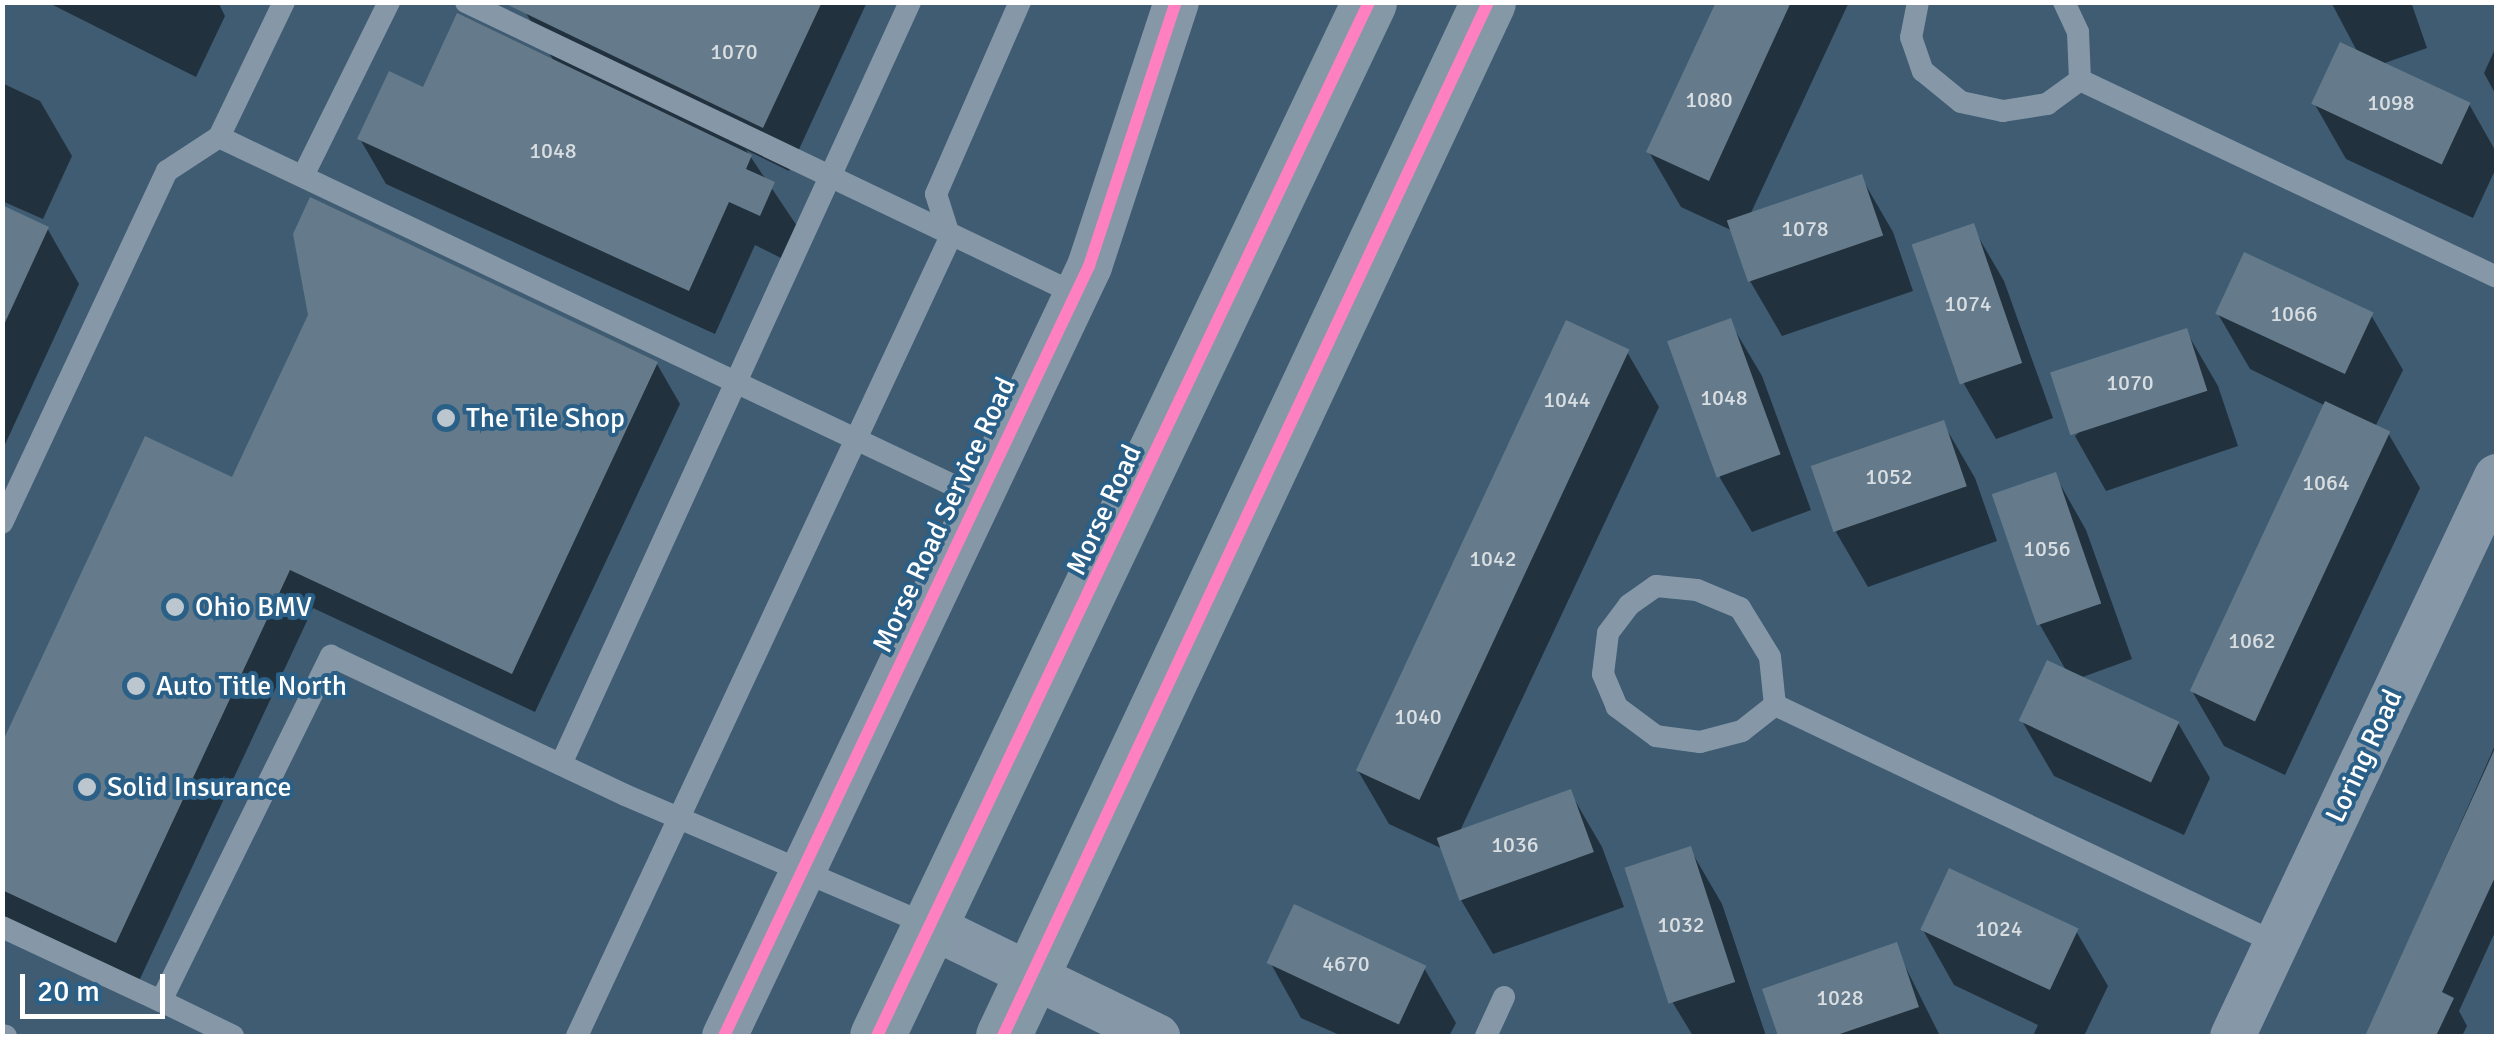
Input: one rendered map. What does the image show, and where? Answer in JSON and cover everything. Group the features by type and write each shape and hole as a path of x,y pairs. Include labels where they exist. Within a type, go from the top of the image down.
{"main road":[{"name":"Morse Road","path":"878,1036 1369,2"},
{"path":"1003,1036 1488,2"}],"street":[{"name":"Morse Road Service Road","path":"724,1036 1076,294 1176,2"},
{"name":"Loring Road","path":"2232,1036 2496,476"},
{"path":"929,925 1157,1036"}],"lane":[{"path":"2,523 167,171 219,137 284,2"},
{"path":"303,176 389,2"},
{"path":"466,2 950,238 1076,294"},
{"path":"562,764 910,2"},
{"path":"578,1036 950,238 936,194 1020,2"},
{"path":"1918,2 1911,37 1923,71 1960,102 2003,112 2046,104 2080,80"},
{"path":"2064,2 2078,32 2080,80"},
{"path":"2080,80 2496,277"},
{"path":"219,137 980,498"},
{"path":"1656,586 1697,590 1740,608 1770,657 1774,705 1728,735 1700,742 1656,736 1617,707 1603,674 1608,634 1629,605 1656,586"},
{"path":"161,1001 332,656 562,764 805,867 929,925"},
{"path":"1774,705 2276,943"},
{"path":"2,927 233,1036"},
{"path":"1486,1036 1504,997"}],"building":[{"path":"502,2 822,2 763,128"},
{"path":"1716,2 1791,2 1709,181 1646,152"},
{"path":"457,13 752,155 746,169 775,182 760,216 729,202 689,291 357,139 389,71 423,87"},
{"path":"2340,42 2471,103 2442,164 2311,104"},
{"path":"1862,174 1883,235 1748,282 1727,221"},
{"path":"310,197 658,362 512,674 290,570 116,943 2,890 2,743 145,436 232,477 308,315 293,234"},
{"path":"2,205 49,227 2,329"},
{"path":"1974,223 2022,363 1960,384 1912,244"},
{"path":"2244,252 2374,312 2345,374 2215,314"},
{"path":"1731,318 1781,454 1717,478 1667,341"},
{"path":"1566,320 1629,350 1419,800 1356,770"},
{"path":"2187,328 2207,391 2070,435 2050,372"},
{"path":"2325,401 2390,431 2255,721 2190,691"},
{"path":"1944,420 1967,486 1833,532 1811,466"},
{"path":"2056,472 2101,603 2037,626 1992,494"},
{"path":"2047,660 2179,722 2151,782 2019,721"},
{"path":"2496,746 2496,875 2442,992 2454,998 2436,1036 2365,1036"},
{"path":"1571,789 1594,852 1460,901 1437,838"},
{"path":"1691,846 1735,982 1669,1004 1624,868"},
{"path":"1949,868 2079,928 2050,990 1920,930"},
{"path":"1294,904 1426,966 1399,1025 1267,963"},
{"path":"1897,942 1919,1007 1834,1036 1778,1036 1762,989"}],"cycle path":[{"path":"724,1036 1089,266 1176,2"},
{"path":"877,1036 1369,2"},
{"path":"1003,1036 1488,2"}],"place":[{"name":"The Tile Shop","path":"446,418"},
{"name":"Ohio BMV","path":"175,607"},
{"name":"Auto Title North","path":"136,686"},
{"name":"Solid Insurance","path":"87,787"}]}
